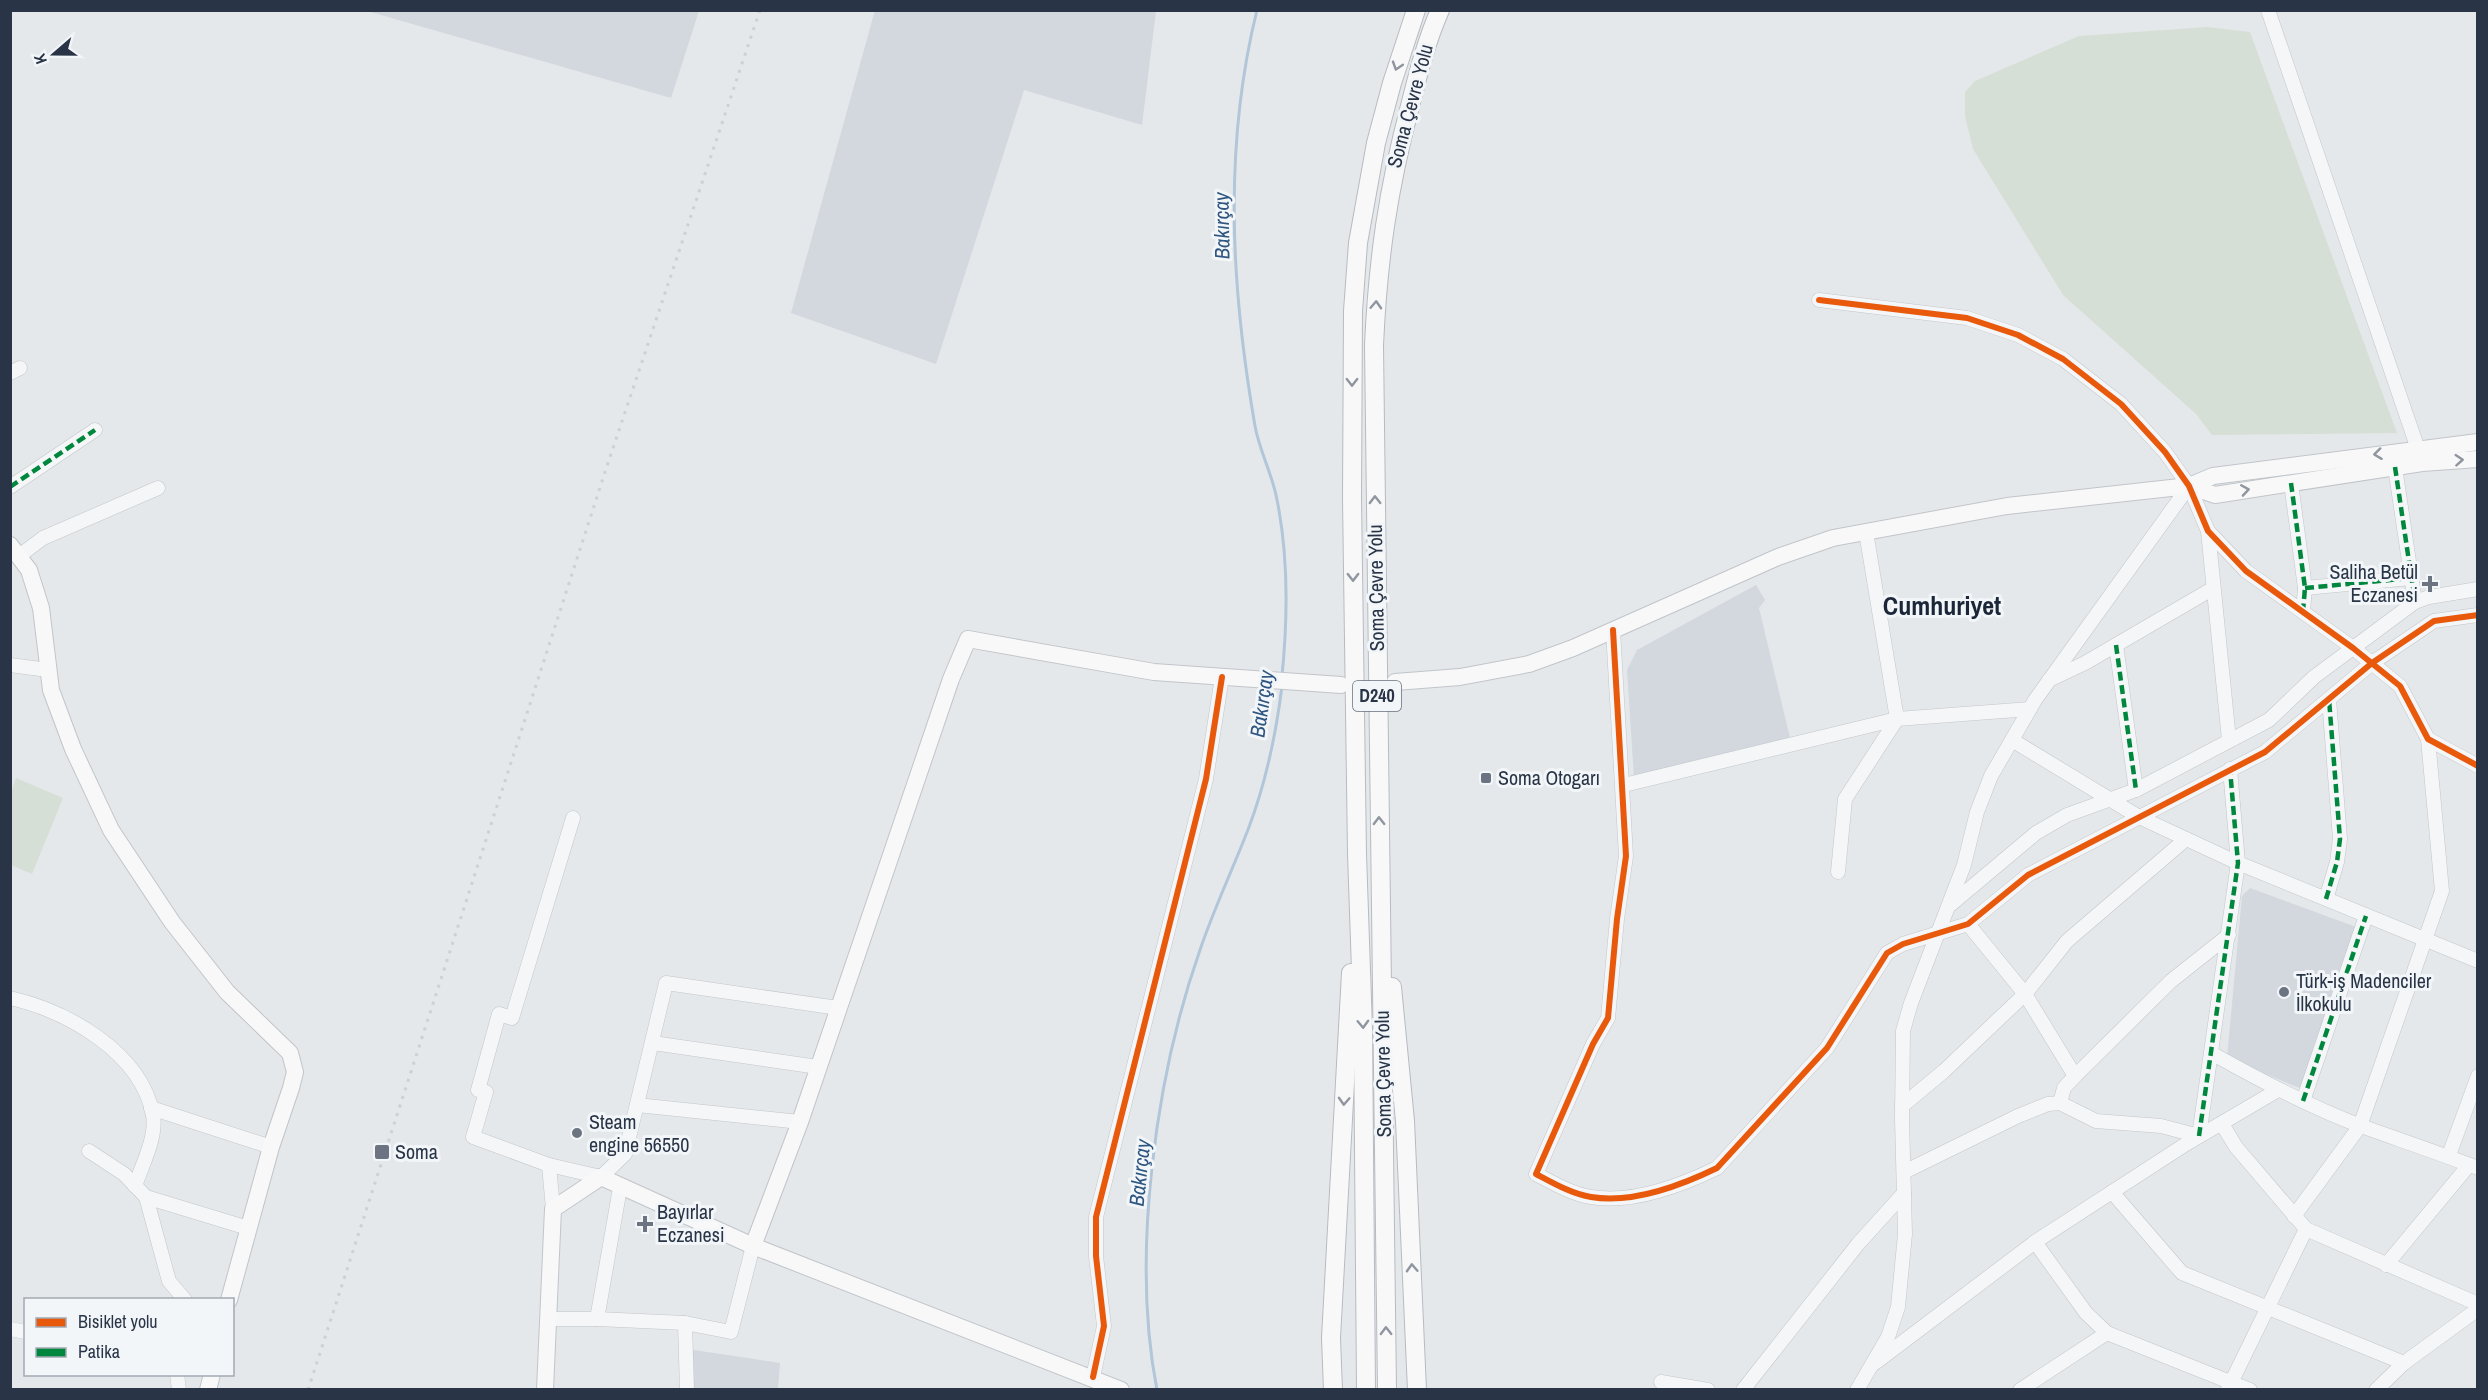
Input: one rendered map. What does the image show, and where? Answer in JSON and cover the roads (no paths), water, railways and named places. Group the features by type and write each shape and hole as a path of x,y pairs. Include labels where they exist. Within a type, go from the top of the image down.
{"highway":[{"name":"Soma Çevre Yolu","path":"1366,1389 1363,1029 1357,854 1352,498 1353,311 1358,243 1376,143 1392,83 1416,10"},
{"name":"Soma Çevre Yolu","path":"1387,1389 1373,407 1376,289 1391,176 1428,38 1440,10"},
{"path":"1379,851 1405,1121 1417,1389"},
{"path":"1333,1389 1332,1338 1357,854"}],"main road":[{"path":"1395,682 1460,677 1521,666 1613,630 1778,557 1833,538 2007,506 2188,486 2213,476 2421,456 2478,442"},
{"path":"2188,486 2215,495 2395,467 2421,456 2478,459"},
{"path":"15,551 29,570 41,608 51,690 73,749 111,830 172,922 227,992 290,1053 295,1072 271,1147 229,1298"},
{"path":"753,1246 800,1122 951,679 968,639 1154,672 1334,685"},
{"path":"545,1389 553,1209 601,1178 753,1246 1121,1389"}],"street":[{"path":"2268,10 2421,456"},
{"path":"1819,300 1967,318 2019,335 2063,359 2121,404 2165,452 2188,486 2208,531 2246,571 2353,648 2400,686 2428,740 2442,891 2360,1126 2294,1216"},
{"path":"10,487 95,430"},
{"path":"2395,467 2415,602"},
{"path":"2291,483 2305,588 2303,611"},
{"path":"1857,1389 1887,1338 1898,1307 1905,1234 1903,1031 1964,865 1977,812 1991,776 2030,709 2188,486"},
{"path":"15,551 158,488"},
{"path":"2208,531 2212,589 2229,740"},
{"path":"1838,872 1845,800 1897,719 1866,532"},
{"path":"2305,588 2411,578"},
{"path":"2049,680 2064,675 2212,589"},
{"path":"1948,907 2036,833 2067,815 2136,790 2269,720 2314,677 2415,602 2429,597 2478,590"},
{"path":"1613,630 1624,785 1626,856 1617,919 1608,1018 1593,1044 1536,1174 1571,1192 1593,1197 1634,1196 1694,1179 1717,1168 1827,1048 1887,953 1903,944 1968,924 2028,875 2265,752 2372,663 2434,621 2478,615"},
{"path":"2116,645 2136,790"},
{"path":"10,665 48,670"},
{"path":"1099,1380 1104,1326 1096,1256 1096,1217 1206,779 1222,677"},
{"path":"2326,899 2337,862 2340,839 2329,699"},
{"path":"1624,785 1897,719 2030,709"},
{"path":"2012,740 2108,801 2139,817 2238,863 2478,961"},
{"path":"2428,740 2478,766"},
{"path":"2199,1136 2213,1054 2238,863 2230,769"},
{"path":"573,818 512,1018 499,1014 478,1090 486,1092 473,1137 549,1165 601,1178 625,1154 666,983 838,1008"},
{"path":"1902,1106 1944,1071 2025,994 2067,941 2186,839"},
{"path":"2303,1101 2366,916"},
{"path":"1968,924 2025,994 2075,1076"},
{"path":"2060,1103 2064,1088 2075,1076 2171,981 2229,935"},
{"path":"10,998 75,1022 94,1032 122,1059 140,1084 150,1108 153,1130 135,1186"},
{"path":"653,1043 818,1066"},
{"path":"2213,1054 2278,1090 2360,1126 2449,1155 2473,1166 2386,1265"},
{"path":"2449,1155 2478,1076"},
{"path":"1871,1366 2035,1242 2199,1136 2278,1090"},
{"path":"1904,1172 2018,1116 2048,1104 2060,1103 2096,1121 2161,1126 2199,1136"},
{"path":"637,1105 800,1122"},
{"path":"150,1108 271,1147"},
{"path":"2222,1124 2236,1147 2306,1229 2478,1304"},
{"path":"89,1151 124,1174 146,1197 248,1228"},
{"path":"549,1165 553,1209"},
{"path":"597,1318 620,1188"},
{"path":"2112,1192 2182,1273 2404,1363"},
{"path":"1743,1389 1858,1244 1904,1193"},
{"path":"146,1197 169,1281 184,1298"},
{"path":"2229,1386 2306,1229"},
{"path":"2035,1242 2086,1313 2107,1333 2229,1386 2250,1389"},
{"path":"549,1319 597,1318 685,1323 731,1332 753,1246"},
{"path":"2376,1389 2404,1363 2478,1308"},
{"path":"685,1323 687,1389"},
{"path":"2020,1389 2107,1333"},
{"path":"1661,1382 1708,1389"}],"waterway":[{"name":"Bakırçay","path":"1257,10 1246,62 1239,113 1234,218 1240,322 1247,374 1255,426 1276,495 1283,540 1286,608 1282,676"},
{"name":"Bakırçay","path":"1157,1390 1146,1283 1147,1226 1160,1110 1184,1000 1211,919 1249,827 1260,793 1273,740 1282,686"}],"railway":[{"path":"308,1390 606,469 760,10"}],"place":[{"name":"Saliha Betül Eczanesi","path":"2430,584"},
{"name":"Soma Otogarı","path":"1486,778"},
{"name":"Türk-iş Madenciler İlkokulu","path":"2284,992"},
{"name":"Steam engine 56550","path":"577,1133"},
{"name":"Soma","path":"382,1152"},
{"name":"Bayırlar Eczanesi","path":"645,1224"}],"district":[{"name":"Cumhuriyet","path":"1942,606"}]}
